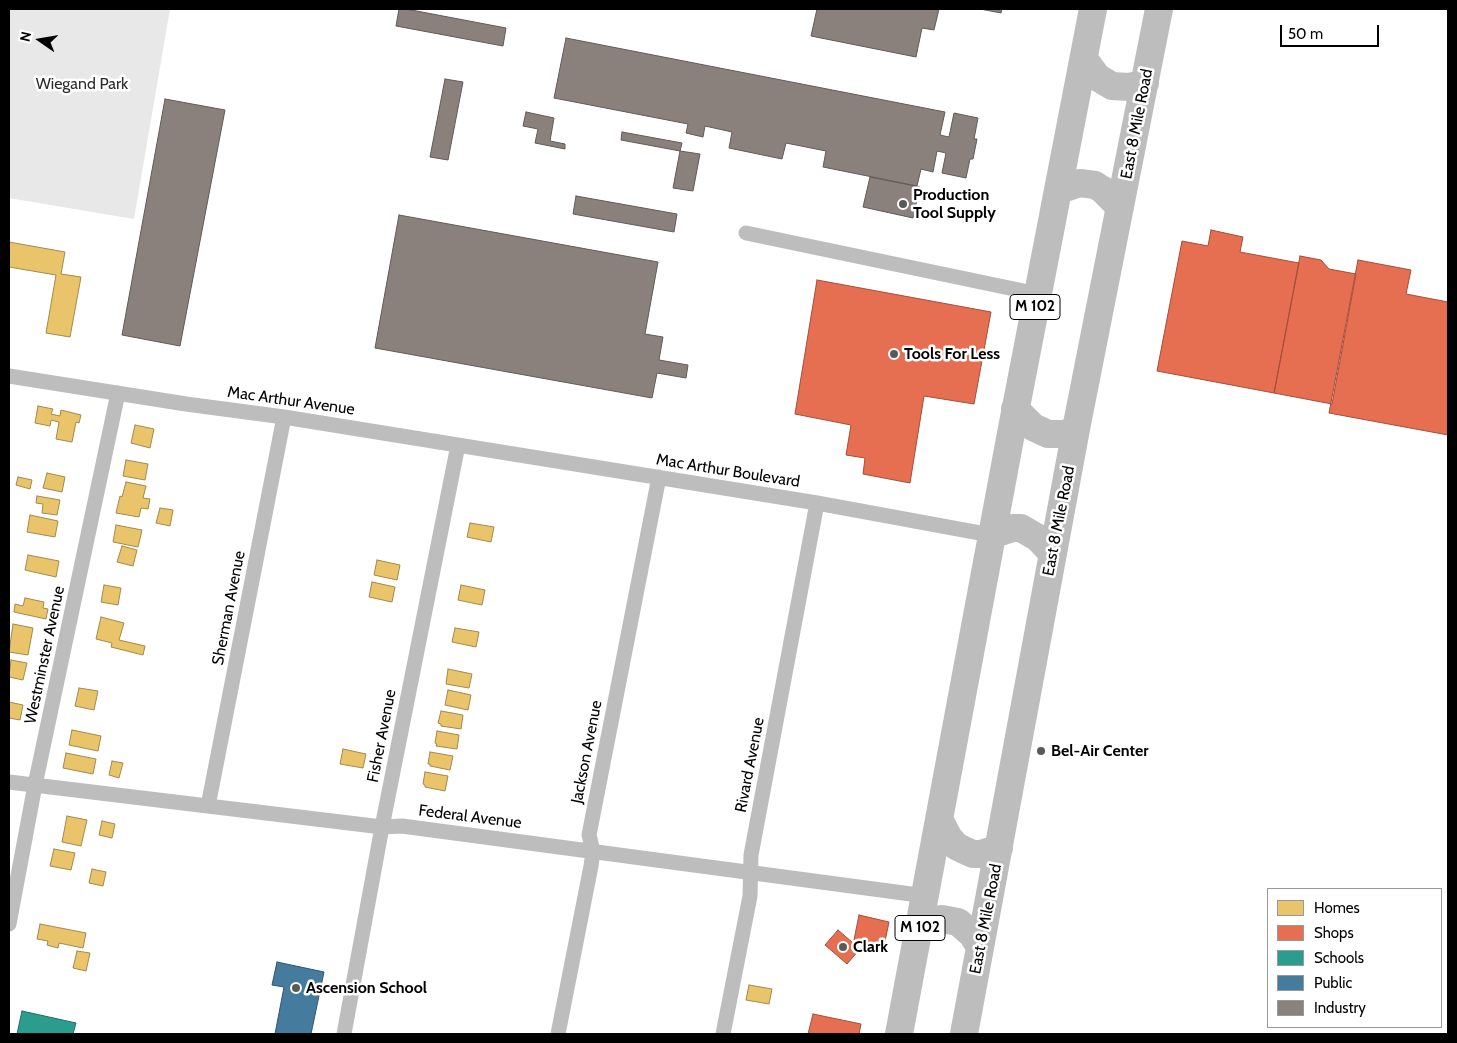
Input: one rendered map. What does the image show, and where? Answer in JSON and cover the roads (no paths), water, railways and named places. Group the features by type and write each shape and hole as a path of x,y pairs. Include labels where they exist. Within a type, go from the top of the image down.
{"highway":[{"name":"M 102","path":"899,1034 940,821 991,535 1093,9"},
{"name":"East 8 Mile Road","path":"964,1034 1052,554 1159,9"},
{"path":"1084,59 1097,77 1112,86 1129,87 1144,83"},
{"path":"1059,190 1080,183 1095,185 1103,190 1120,207"},
{"path":"1015,409 1033,427 1048,434 1056,435 1076,429"},
{"path":"991,535 1013,528 1021,528 1038,538 1052,554"},
{"path":"940,821 949,838 956,846 972,854 980,854 999,848"},
{"path":"920,924 942,919 958,922 972,934 980,947"}],"street":[{"path":"746,233 1038,294"},
{"path":"9,376 118,393"},
{"name":"Mac Arthur Avenue","path":"118,393 458,445"},
{"name":"Westminster Avenue","path":"9,924 35,785 118,393"},
{"name":"Sherman Avenue","path":"208,806 284,417"},
{"name":"Mac Arthur Boulevard","path":"458,445 817,503 991,535"},
{"name":"Fisher Avenue","path":"344,1034 382,827 458,445"},
{"name":"Jackson Avenue","path":"558,1034 593,851 589,835 659,477"},
{"name":"Rivard Avenue","path":"723,1034 750,896 751,855 817,503"},
{"name":"Federal Avenue","path":"9,782 382,827 402,826 926,896"}],"place":[{"name":"Production Tool Supply","path":"903,204"},
{"name":"Tools For Less","path":"894,354"},
{"name":"Bel-Air Center","path":"1041,751"},
{"name":"Clark","path":"843,947"},
{"name":"Ascension School","path":"296,988"}],"park label":[{"name":"Wiegand Park","path":"82,84"}]}
